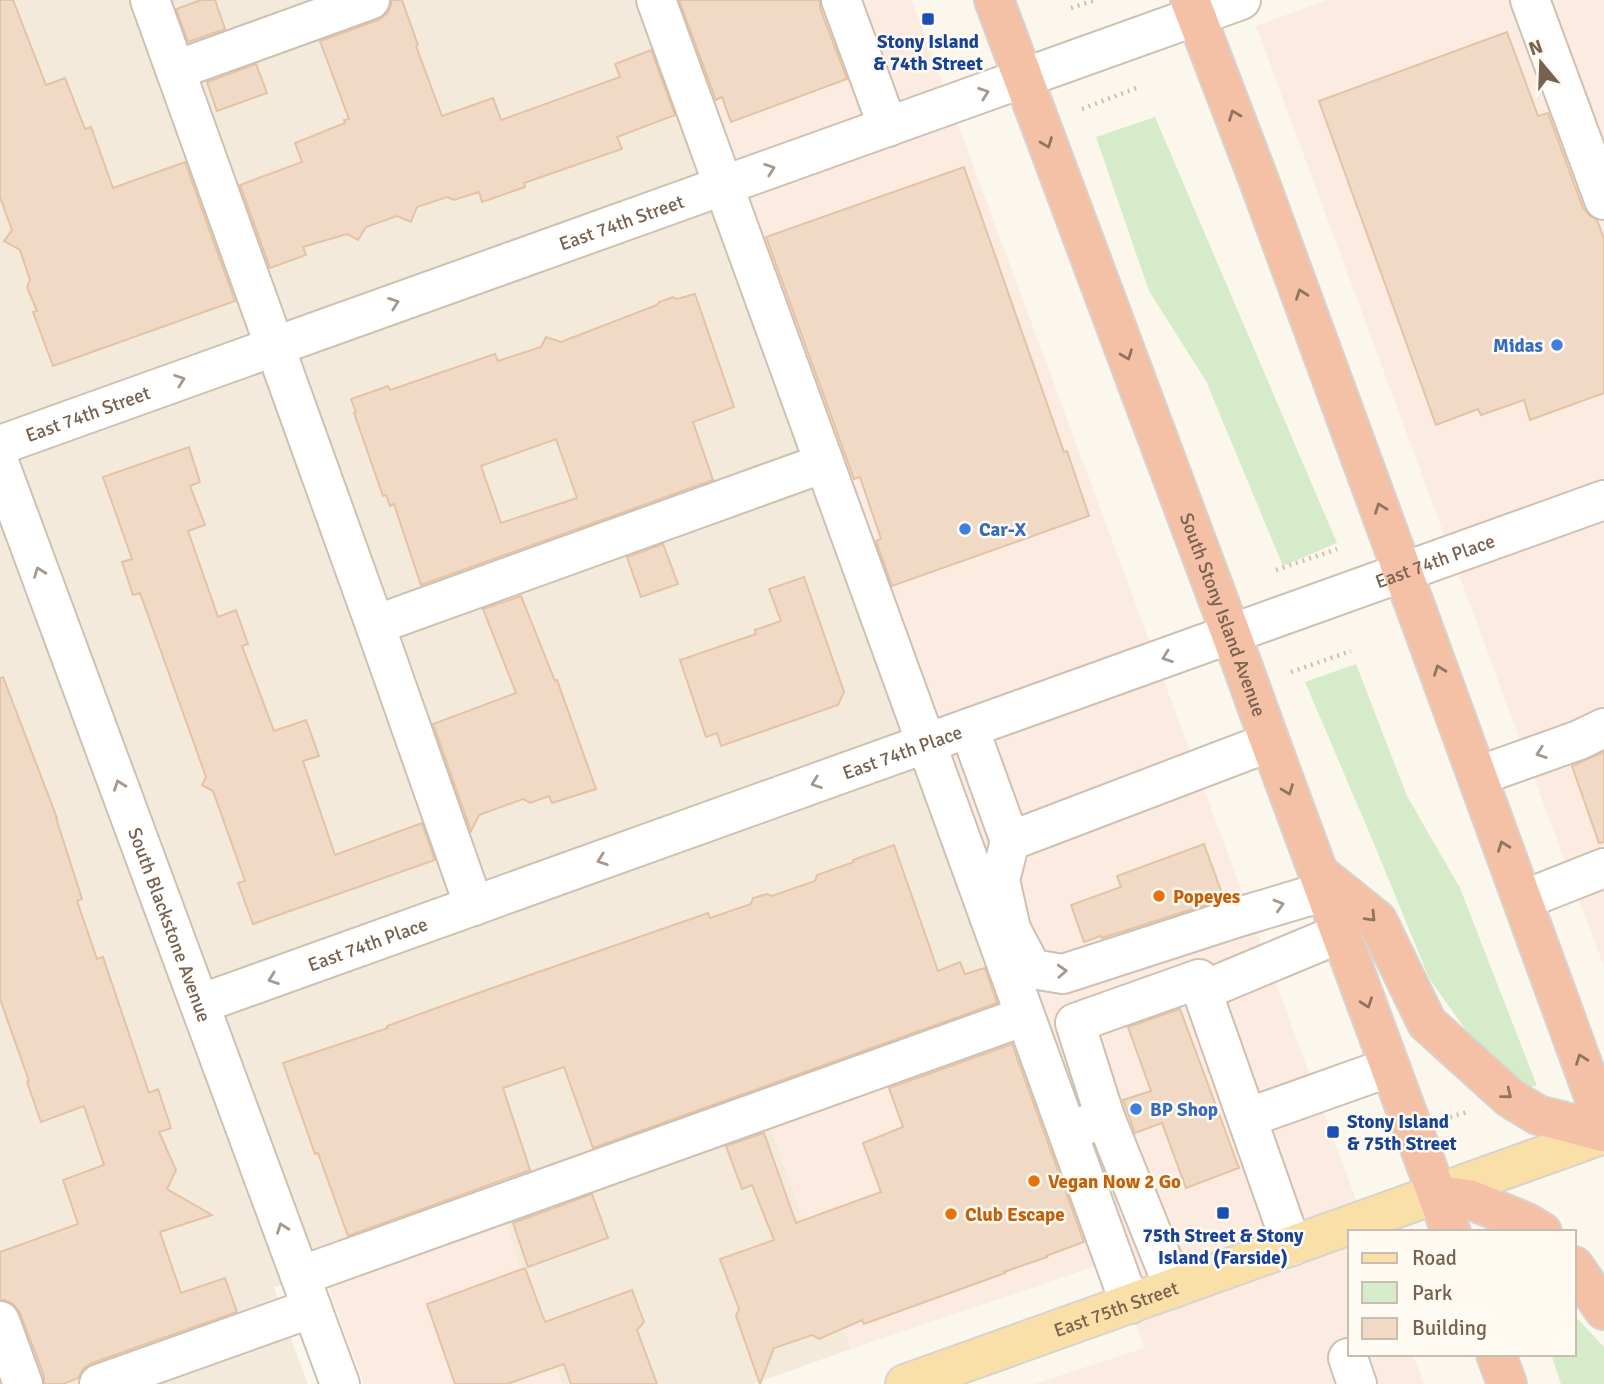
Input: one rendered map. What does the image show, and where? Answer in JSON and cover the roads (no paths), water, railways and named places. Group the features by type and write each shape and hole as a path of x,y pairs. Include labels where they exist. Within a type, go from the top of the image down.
{"highway":[{"name":"South Stony Island Avenue","path":"994,0 1450,1230"},
{"path":"1193,8 1263,191 1604,1124"},
{"path":"1322,882 1377,920 1427,1023 1510,1098 1538,1115 1604,1133"},
{"path":"1438,1195 1469,1199 1539,1230"},
{"path":"1576,1269 1604,1310"},
{"path":"1497,1356 1507,1384"}],"main road":[{"name":"East 75th Street","path":"905,1384 1438,1195 1604,1133"}],"street":[{"path":"150,0 474,906"},
{"path":"176,70 370,0"},
{"path":"656,0 1130,1304"},
{"path":"841,0 888,127"},
{"name":"East 74th Street","path":"0,444 1023,79 1193,8 1241,0"},
{"path":"1530,0 1602,191"},
{"path":"375,625 824,463"},
{"name":"South Blackstone Avenue","path":"0,465 340,1384"},
{"name":"East 74th Place","path":"200,1004 1604,500"},
{"path":"969,728 1010,841 1000,880 1011,929 1032,969 1063,974 1242,916 1322,882"},
{"path":"1478,776 1579,740 1604,728"},
{"path":"1010,841 1270,743"},
{"path":"1523,900 1604,868"},
{"path":"1202,991 1341,933"},
{"path":"1174,1288 1105,1117 1075,1023 1199,979 1292,1246"},
{"path":"99,1384 306,1292 1025,1016"},
{"path":"1247,1118 1391,1067"},
{"path":"1068,1132 1105,1117"},
{"path":"0,1321 23,1384"}],"place":[{"name":"Stony Island & 74th Street","path":"928,19"},
{"name":"Midas","path":"1557,345"},
{"name":"Car-X","path":"965,529"},
{"name":"Popeyes","path":"1159,896"},
{"name":"BP Shop","path":"1136,1109"},
{"name":"Stony Island & 75th Street","path":"1333,1132"},
{"name":"Vegan Now 2 Go","path":"1034,1181"},
{"name":"75th Street & Stony Island (Farside)","path":"1223,1213"},
{"name":"Club Escape","path":"951,1214"}]}
